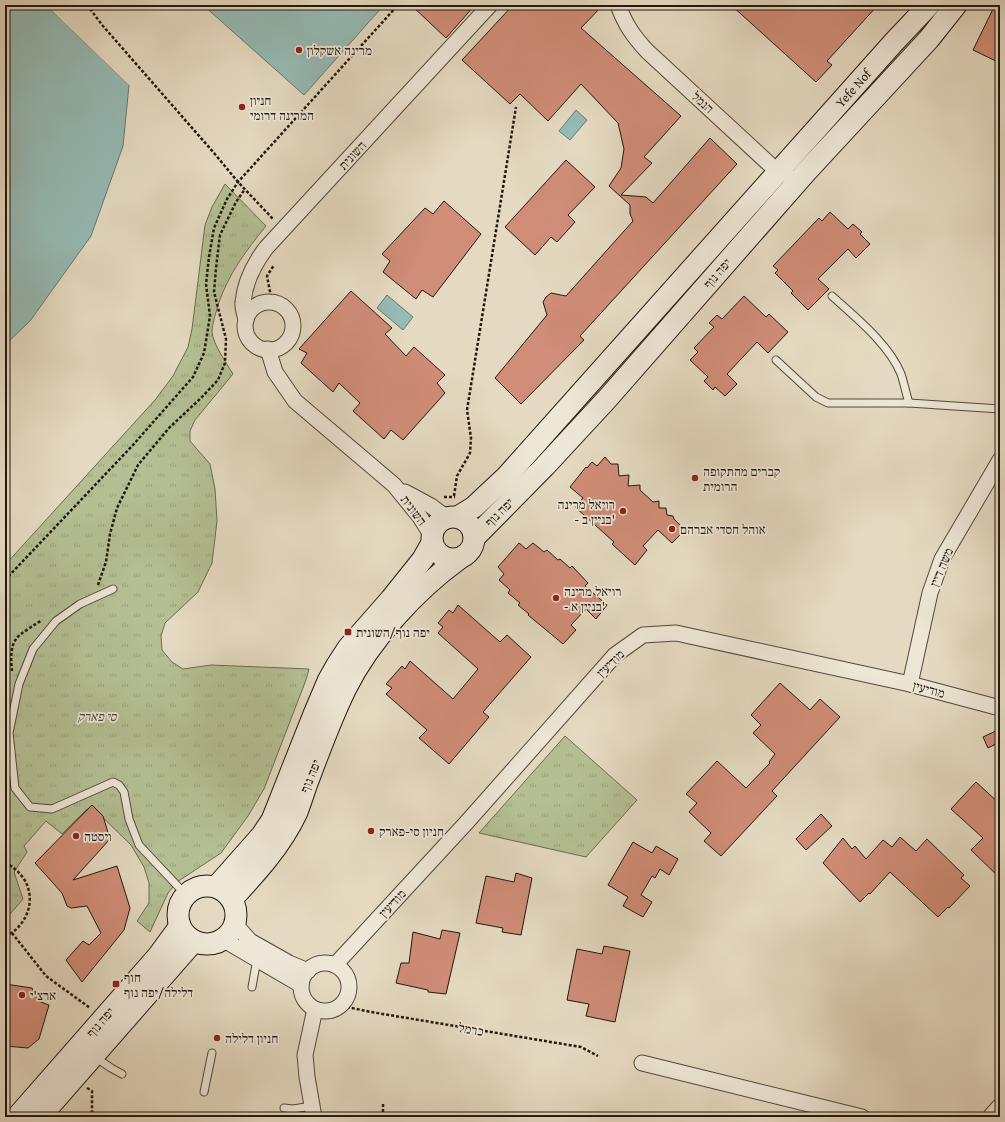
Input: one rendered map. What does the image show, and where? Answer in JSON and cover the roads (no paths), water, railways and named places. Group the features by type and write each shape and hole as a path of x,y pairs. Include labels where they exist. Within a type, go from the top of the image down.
{"main road":[{"name":"Yefe Nof","path":"778,172 929,5"},
{"name":"יפה נוף","path":"475,537 545,466 607,399 806,172 929,38 956,5"},
{"name":"יפה נוף","path":"453,518 474,507 506,477 778,172"},
{"path":"453,518 465,520 473,530 475,537 471,551 466,556 452,560 440,555 435,550 432,540 434,529 438,523 453,518"},
{"name":"יפה נוף","path":"224,893 272,820 317,708 337,665 348,648 391,599 423,558 432,540"},
{"name":"יפה נוף","path":"224,893 273,853 284,835 297,812 345,688 357,667 375,642 417,594 459,559"},
{"path":"206,886 224,893 235,907 237,915 230,932 210,944 202,944 194,941 183,932 178,917 179,907 186,895 197,888 206,886"},
{"name":"יפה נוף","path":"17,1117 158,956 180,926"},
{"name":"יפה נוף","path":"40,1117 194,941"}],"street":[{"name":"השונית","path":"432,540 420,517 394,485 295,401 275,372 268,350 261,348 250,340 245,327 246,320 242,303 247,280 256,261 490,5"},
{"name":"הנמל","path":"618,5 632,34 647,51 778,172"},
{"path":"778,172 786,175 806,172"},
{"path":"246,320 252,308 265,302 280,304 286,309 291,316 293,324 289,339 280,347 268,350"},
{"name":"משה דיין","path":"910,684 930,593 942,559 1000,460"},
{"name":"השונית","path":"394,485 453,518"},
{"name":"מודיעין","path":"335,965 467,822 615,655 643,635 676,633 910,684 1000,708"},
{"path":"230,932 250,941 289,963 304,978"},
{"path":"230,932 257,959 304,978"},
{"path":"317,965 335,965 347,976 350,984 349,992 342,1006 322,1012 309,1005 304,1000 302,992 304,978 317,965"},
{"path":"313,1112 305,1055 315,1009"},
{"path":"642,1063 862,1117"},
{"path":"992,1117 1000,1108"}],"lane":[{"path":"832,296 871,331 888,351 900,372 909,403"},
{"path":"776,360 816,397 828,403 909,403 1000,409"},
{"path":"113,589 80,604 56,621 33,649 19,684 9,733 15,788 30,807 52,809 113,782 119,785 124,792 129,819 139,845 186,895"},
{"path":"252,987 257,959"},
{"path":"204,1092 212,1053"},
{"path":"94,1055 111,1068 122,1074"},
{"path":"284,1108 313,1112"}],"water":[{"path":"5,5 46,5 129,85 123,146 91,236 30,321 5,345"},
{"name":"מרינה אשקלון","path":"203,5 384,5 304,95"},
{"path":"576,110 587,120 570,140 559,131"},
{"path":"387,295 413,317 403,330 377,308"}],"place":[{"name":"מרינה אשקלון","path":"299,50"},
{"name":"חניון המרינה דרומי","path":"242,107"},
{"name":"קברים מהתקופה הרומית","path":"695,478"},
{"name":"רויאל מרינה - בניין ב'","path":"623,511"},
{"name":"אוהל חסדי אברהם","path":"672,529"},
{"name":"רויאל מרינה - בניין א'","path":"556,598"},
{"name":"יפה נוף/השונית","path":"348,632"},
{"name":"חניון סי-פארק","path":"371,831"},
{"name":"ויסטה","path":"76,836"},
{"name":"חוף דלילה/יפה נוף","path":"116,984"},
{"name":"ארצ'י","path":"22,995"},
{"name":"חניון דלילה","path":"217,1038"}],"park label":[{"name":"סי פארק","path":"97,716"}]}
